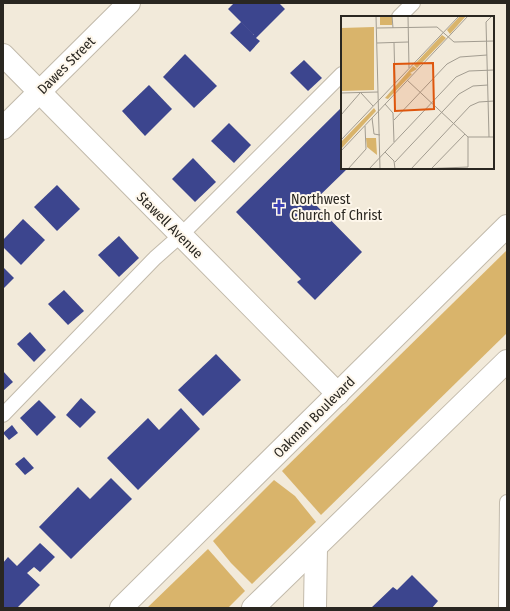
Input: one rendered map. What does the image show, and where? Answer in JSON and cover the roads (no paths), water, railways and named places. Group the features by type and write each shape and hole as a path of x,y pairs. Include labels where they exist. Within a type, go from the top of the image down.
{"street":[{"name":"Dawes Street","path":"3,128 129,3"},
{"name":"Stawell Avenue","path":"3,55 338,394"},
{"name":"Oakman Boulevard","path":"121,608 507,226"},
{"path":"253,608 507,361"},
{"path":"315,608 316,547"}],"lane":[{"path":"400,16 412,3"},
{"path":"3,415 155,258 181,235 341,75"},
{"path":"506,608 507,502"}],"place":[{"name":"Northwest Church of Christ","path":"279,207"}]}
